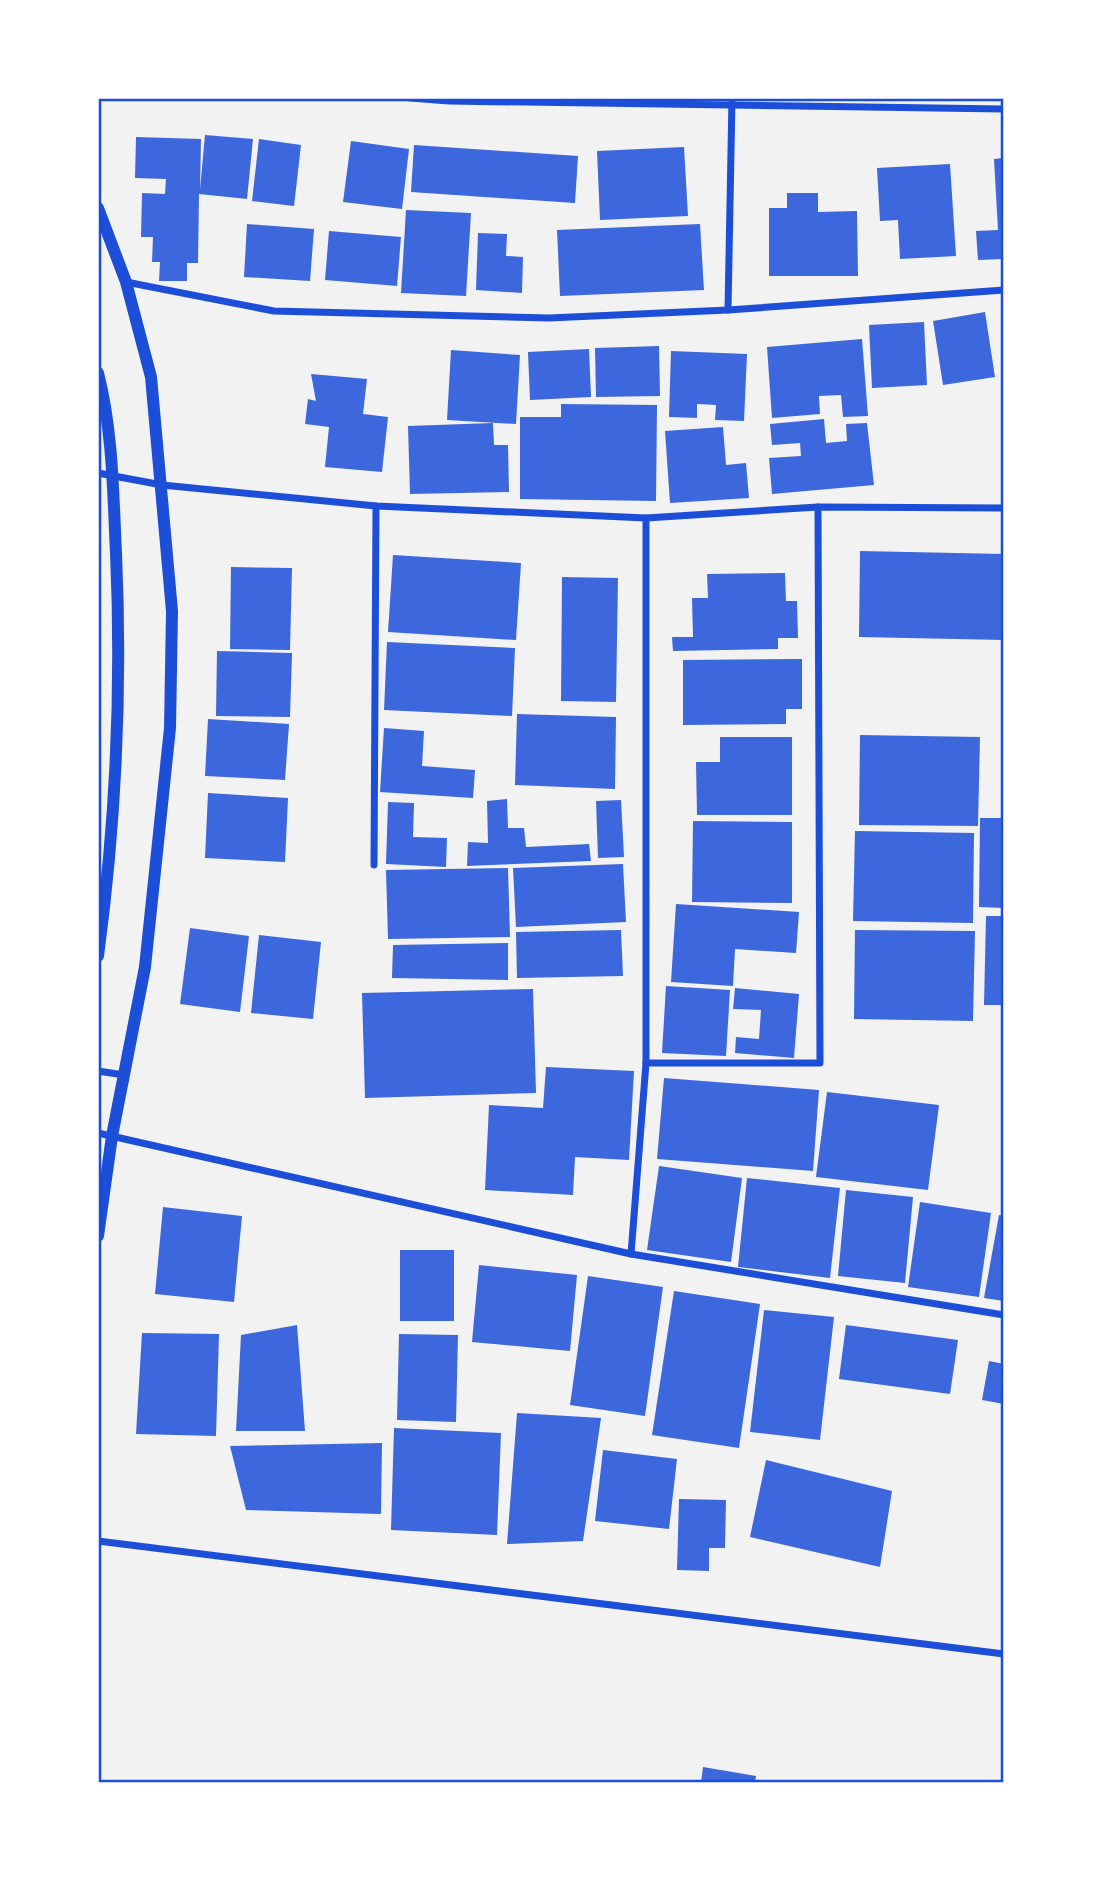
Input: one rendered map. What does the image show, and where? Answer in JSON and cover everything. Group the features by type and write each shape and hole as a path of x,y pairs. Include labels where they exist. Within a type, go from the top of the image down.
{"street":[{"path":"410,98 1004,109"},
{"path":"728,310 732,102"},
{"path":"98,208 126,282 151,377 172,611 170,728 145,967 112,1136 98,1236"},
{"path":"126,282 274,311 549,318 728,310 1004,290"},
{"path":"98,373 110,438 120,641 118,744 111,863 98,956"},
{"path":"98,473 162,485 376,506 646,518 818,507 1004,508"},
{"path":"374,865 376,506"},
{"path":"646,1063 820,1063 818,507"},
{"path":"631,1254 646,1063 646,518"},
{"path":"98,1071 124,1075"},
{"path":"98,1133 631,1254 1004,1315"},
{"path":"98,1541 1004,1654"}],"building":[{"path":"205,135 253,139 247,199 199,194 198,263 187,263 187,281 159,281 160,262 152,262 153,237 141,237 142,193 165,194 166,179 135,178 136,137 201,139 200,189"},
{"path":"259,139 301,145 294,206 252,201"},
{"path":"351,141 409,149 402,209 343,202"},
{"path":"414,145 578,156 575,203 411,192"},
{"path":"684,147 688,216 600,220 597,151"},
{"path":"1004,158 1004,259 978,260 976,231 998,230 994,159"},
{"path":"950,164 956,256 900,259 898,220 880,221 877,168"},
{"path":"787,193 818,193 818,212 857,211 858,276 769,276 769,208 787,208"},
{"path":"406,210 471,213 466,296 401,293"},
{"path":"247,224 314,229 310,281 244,277"},
{"path":"700,224 704,290 560,296 557,230"},
{"path":"329,231 401,237 397,286 325,280"},
{"path":"478,233 507,234 506,256 523,257 522,293 476,290"},
{"path":"985,312 995,377 943,385 933,321"},
{"path":"924,322 927,385 872,388 869,325"},
{"path":"862,339 868,416 843,417 841,395 819,396 820,414 772,418 767,347"},
{"path":"659,346 660,396 596,397 595,348"},
{"path":"589,349 591,397 530,400 528,352"},
{"path":"451,350 520,355 516,424 447,420"},
{"path":"671,351 747,354 744,421 715,420 716,405 697,404 697,418 669,417"},
{"path":"311,374 367,379 363,414 388,417 382,472 325,467 329,427 305,424 308,399 316,401"},
{"path":"561,404 657,405 656,501 520,499 520,417 561,417"},
{"path":"824,419 826,443 847,441 846,424 867,423 874,485 772,494 769,458 801,456 800,443 772,445 770,424"},
{"path":"493,423 494,445 508,445 509,492 410,494 408,426"},
{"path":"723,427 726,465 746,463 749,498 670,503 665,431"},
{"path":"860,551 1004,554 1004,640 859,637"},
{"path":"393,555 521,563 516,640 388,632"},
{"path":"231,567 292,568 290,650 230,649"},
{"path":"785,573 786,601 797,601 798,638 778,638 778,649 673,651 672,637 693,637 692,598 708,598 707,574"},
{"path":"562,577 618,578 616,702 561,701"},
{"path":"387,642 515,648 512,716 384,710"},
{"path":"217,651 292,653 290,717 216,716"},
{"path":"802,659 802,709 786,709 786,724 683,725 683,660"},
{"path":"517,714 616,717 615,789 515,785"},
{"path":"208,719 289,724 285,780 205,776"},
{"path":"384,728 424,731 422,766 475,770 473,798 380,792"},
{"path":"860,735 980,737 978,826 859,825"},
{"path":"720,737 792,737 792,815 697,815 696,762 720,762"},
{"path":"208,793 288,798 285,862 205,858"},
{"path":"507,799 508,828 524,828 526,847 589,844 591,861 467,866 468,842 488,843 487,801"},
{"path":"621,800 624,857 598,858 596,801"},
{"path":"388,802 414,803 413,837 447,838 446,867 386,864"},
{"path":"980,818 1004,818 1004,908 979,907"},
{"path":"693,821 792,822 792,903 692,902"},
{"path":"855,831 974,833 973,923 853,921"},
{"path":"623,864 626,922 516,927 513,868"},
{"path":"508,868 510,937 388,939 386,870"},
{"path":"676,904 799,912 796,953 735,949 733,986 671,982"},
{"path":"986,916 1004,916 1004,1005 984,1005"},
{"path":"190,928 249,936 240,1012 180,1004"},
{"path":"621,930 623,976 517,978 516,932"},
{"path":"855,930 975,931 973,1021 854,1019"},
{"path":"259,935 321,942 313,1019 251,1013"},
{"path":"508,943 508,980 392,978 393,945"},
{"path":"666,986 730,990 726,1056 662,1053"},
{"path":"735,988 799,994 794,1058 735,1053 736,1037 759,1039 761,1010 733,1009"},
{"path":"533,989 536,1093 365,1098 362,993"},
{"path":"546,1067 634,1071 629,1160 575,1157 573,1195 485,1190 489,1105 543,1108"},
{"path":"664,1078 819,1090 813,1171 657,1159"},
{"path":"827,1092 939,1105 928,1190 816,1177"},
{"path":"659,1166 742,1178 731,1262 647,1250"},
{"path":"747,1178 840,1188 830,1278 738,1267"},
{"path":"846,1190 913,1197 905,1283 838,1276"},
{"path":"920,1202 991,1213 979,1297 908,1287"},
{"path":"163,1207 242,1216 234,1302 155,1294"},
{"path":"999,1215 1004,1216 1004,1301 984,1298"},
{"path":"400,1250 454,1250 454,1321 400,1321"},
{"path":"479,1265 577,1275 570,1351 472,1342"},
{"path":"588,1276 663,1287 645,1416 570,1405"},
{"path":"674,1291 760,1304 739,1448 652,1435"},
{"path":"764,1310 834,1317 820,1440 750,1432"},
{"path":"297,1325 305,1431 236,1431 241,1335"},
{"path":"846,1325 958,1340 950,1394 839,1379"},
{"path":"142,1333 219,1334 216,1436 136,1434"},
{"path":"399,1334 458,1335 456,1422 397,1420"},
{"path":"989,1361 1004,1364 1004,1404 982,1400"},
{"path":"517,1413 601,1418 583,1541 507,1544"},
{"path":"394,1428 501,1433 497,1535 391,1530"},
{"path":"382,1443 381,1514 246,1510 230,1446"},
{"path":"603,1450 677,1459 669,1529 595,1521"},
{"path":"766,1460 892,1491 880,1567 750,1537"},
{"path":"679,1499 726,1500 725,1548 709,1548 709,1571 677,1570"},
{"path":"703,1767 756,1776 755,1783 701,1783"}]}
